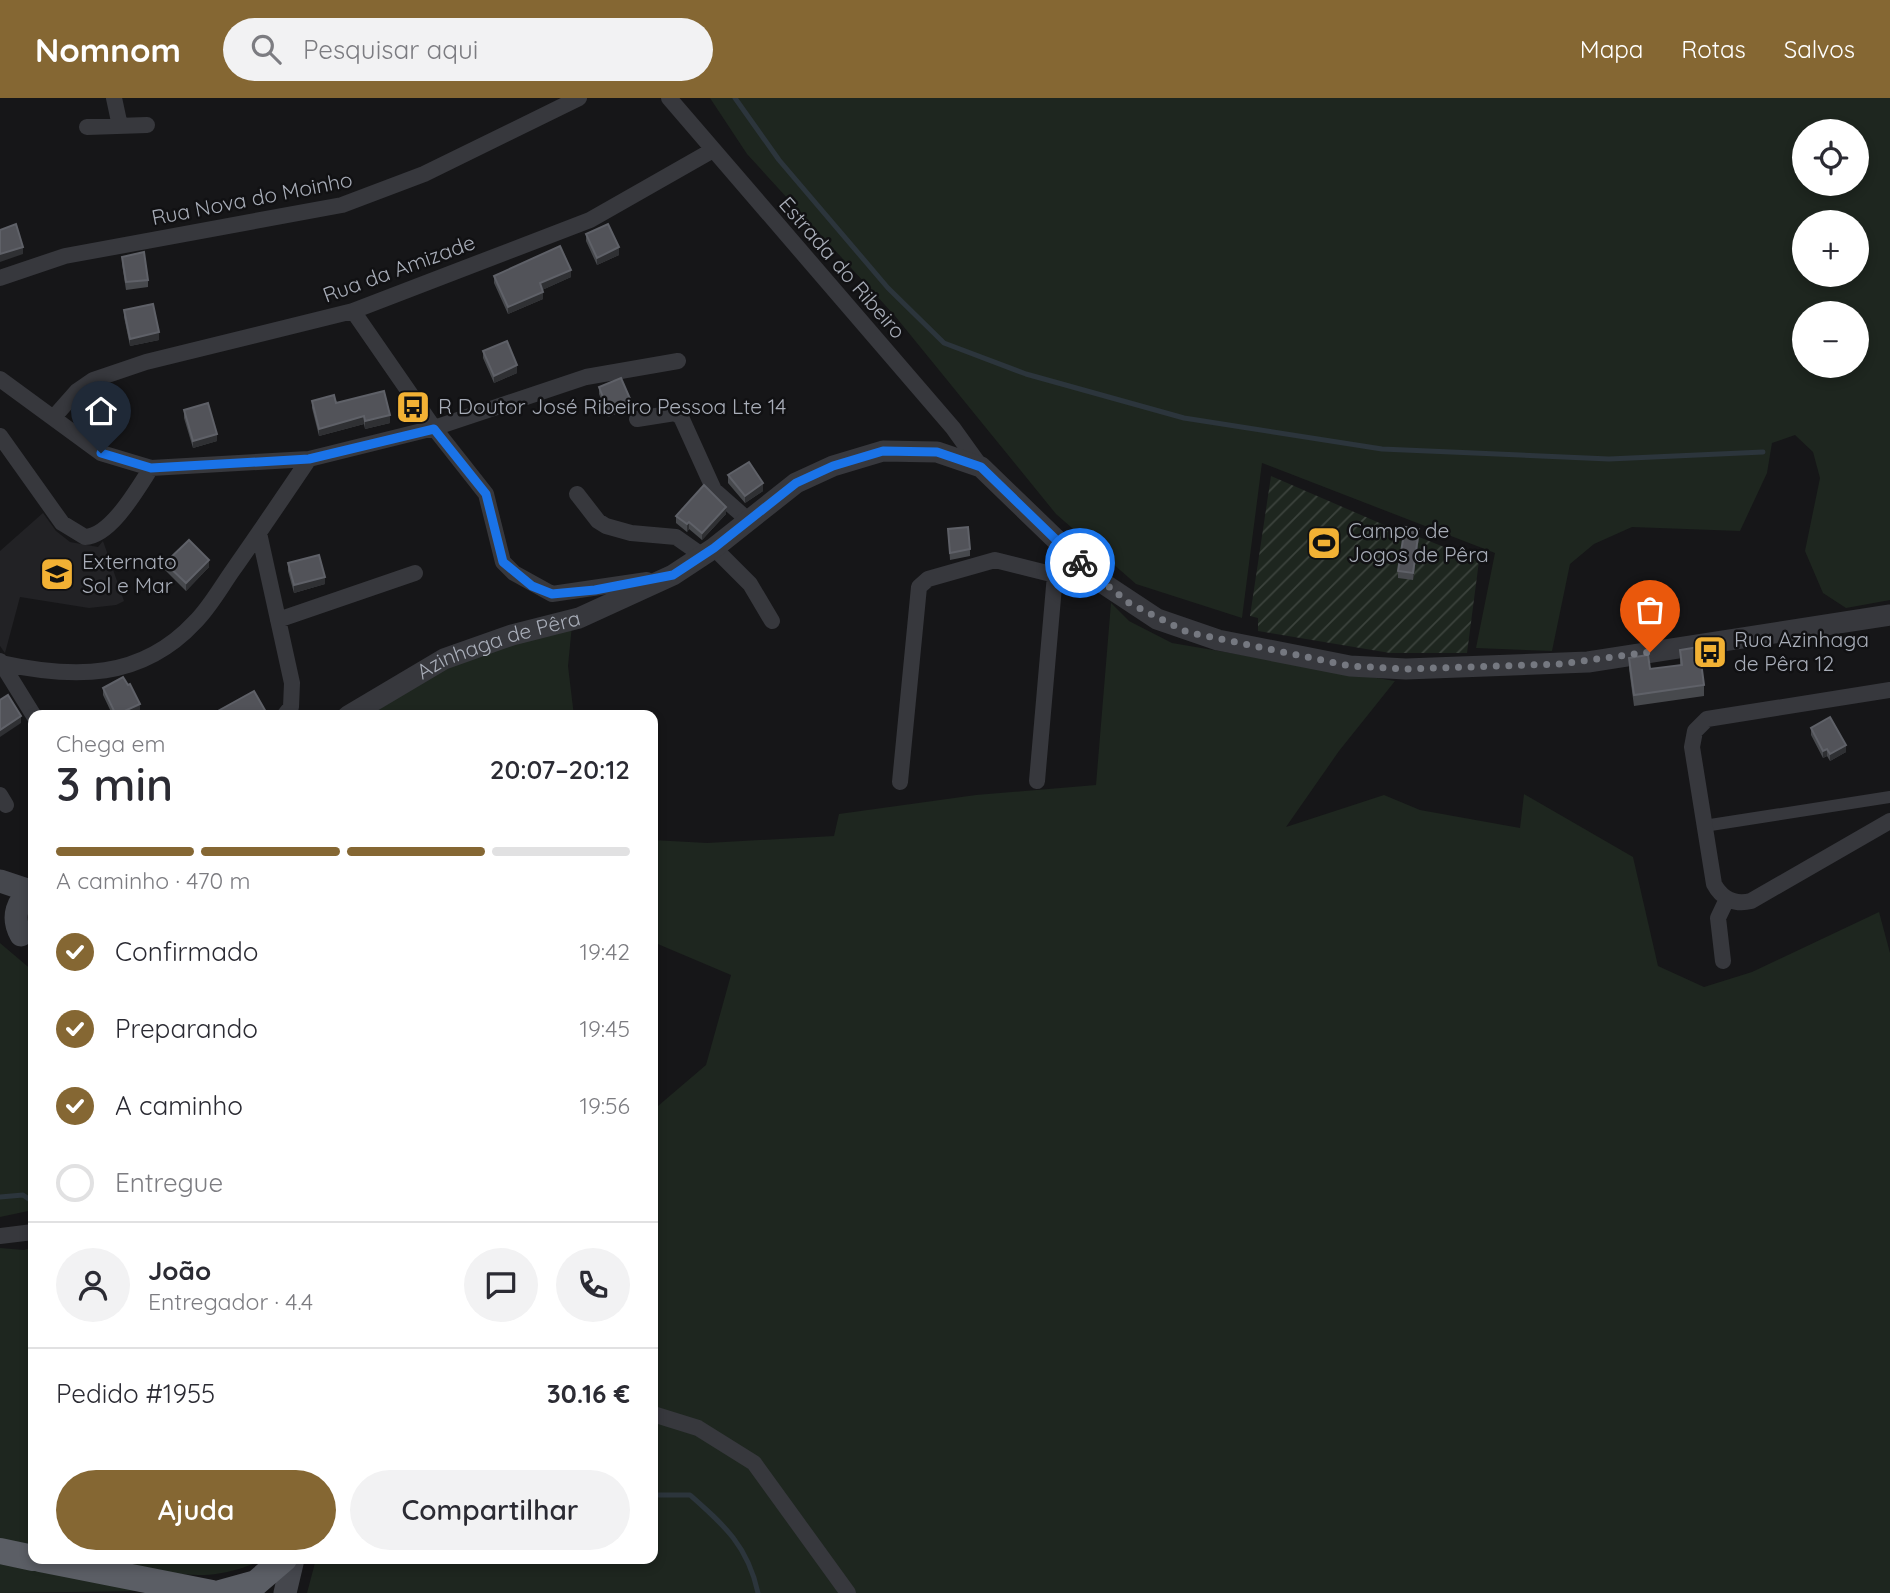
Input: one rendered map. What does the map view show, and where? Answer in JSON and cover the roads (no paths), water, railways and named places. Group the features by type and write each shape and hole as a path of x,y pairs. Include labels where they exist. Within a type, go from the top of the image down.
{"highway":[{"path":"0,1551 28,1557"},
{"path":"65,1564 209,1593 248,1587 266,1577 279,1564"}],"main road":[{"path":"0,881 28,890"},
{"path":"27,941 16,923 17,911 28,896"},
{"path":"0,907 27,941"},
{"path":"285,1593 292,1564"},
{"path":"297,1593 302,1564"}],"street":[{"path":"114,98 120,126"},
{"name":"Rua Nova do Moinho","path":"0,278 65,256 342,205 424,174 579,98"},
{"name":"Estrada do Ribeiro","path":"669,98 953,428 981,467"},
{"path":"87,127 147,125"},
{"name":"Rua da Amizade","path":"54,417 77,391 93,380 146,362 353,311 590,220 713,150"},
{"path":"353,311 434,429 486,494 503,562 532,586 552,594 595,590 673,575"},
{"path":"0,379 101,453 151,468 309,459 434,429 586,377 678,360"},
{"path":"637,419 675,413 681,416 714,491 748,520"},
{"path":"0,436 62,523 85,537 103,532 136,492 151,468"},
{"name":"Azinhaga de Pêra","path":"358,710 444,659 512,635 579,618 673,575 708,552 796,483 833,466 883,451 937,452 981,467 1077,560 1129,603 1187,632 1350,666 1406,669 1588,662 1890,615"},
{"path":"1,662 53,673 90,674 158,653 199,618 309,459"},
{"path":"577,494 598,521 606,526 631,533 676,537 708,552 756,593 772,621"},
{"path":"259,533 292,683 289,710"},
{"path":"900,782 919,587 928,579 995,560 1055,575 1077,560"},
{"path":"278,620 415,573"},
{"path":"1037,781 1055,575"},
{"path":"1,662 30,710"},
{"path":"1890,690 1718,716 1700,725 1692,747 1714,884 1727,899 1737,903 1751,901 1890,821"},
{"path":"1704,826 1890,797"},
{"path":"1723,961 1718,918 1727,899"},
{"path":"0,1236 28,1233"},
{"path":"658,1416 698,1428 754,1463 848,1593"}],"waterway":[{"path":"735,98 779,160 888,288 944,343 1026,374 1184,418 1382,449 1609,459 1763,452"},
{"path":"0,1197 23,1195 28,1198"},
{"path":"658,1495 690,1495 714,1516 741,1549 758,1593"}],"place":[{"name":"R Doutor José Ribeiro Pessoa Lte 14","path":"413,407"},
{"name":"Campo de Jogos de Pêra","path":"1324,543"},
{"name":"Externato Sol e Mar","path":"57,574"},
{"name":"Rua Azinhaga de Pêra 12","path":"1710,652"}]}
